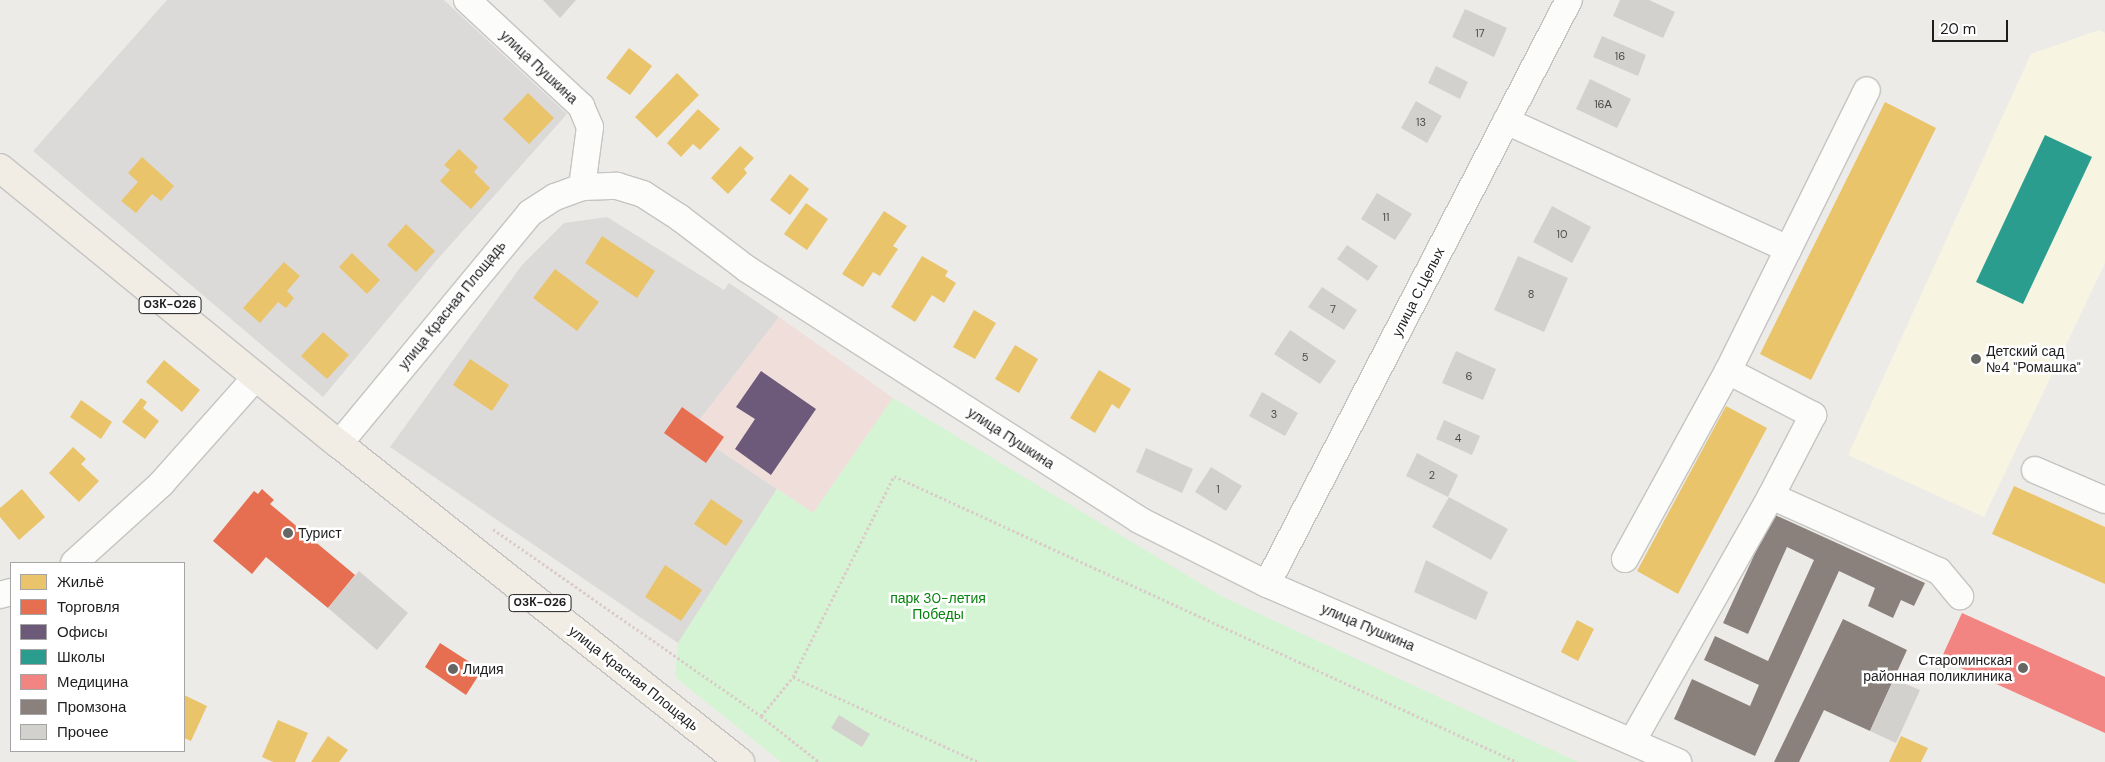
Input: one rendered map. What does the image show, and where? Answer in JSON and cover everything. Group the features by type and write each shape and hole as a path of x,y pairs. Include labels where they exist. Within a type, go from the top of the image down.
{"main road":[{"name":"улица Красная Площадь","path":"0,168 339,444 740,762"}],"street":[{"name":"улица Пушкина","path":"468,0 581,106 590,127 582,187 617,186 643,194 680,218 747,269 1140,520 1267,584 1633,740 1678,762"},
{"name":"улица С.Целых","path":"1267,584 1569,0"},
{"path":"1625,559 1728,371 1867,90"},
{"path":"1506,121 1788,250"},
{"name":"улица Красная Площадь","path":"339,444 510,234 536,209 555,197 582,187"},
{"path":"1633,740 1771,496 1813,415 1728,371"},
{"path":"75,562 161,484 257,376"},
{"path":"2035,470 2105,500"},
{"path":"1771,496 1939,571 1960,596"}],"path":[{"path":"761,716 793,676 894,476 1517,762"},
{"path":"487,525 761,716 819,762"},
{"path":"793,676 979,762"}],"shaded area":[{"path":"167,0 444,0 567,114 436,261 323,397 33,151"},
{"name":"Детский сад №4 \"Ромашка\"","path":"2099,30 2105,33 2105,263 1984,517 1848,455 2031,54"},
{"path":"607,217 724,290 729,283 779,317 691,431 777,489 678,643 390,447 522,265 564,223"},
{"path":"779,317 893,398 813,513 691,431"}],"green space":[{"name":"парк 30-летия Победы","path":"893,398 1223,597 1578,762 781,762 675,677 678,643 777,489 813,513"}],"building: Жильё":[{"path":"629,48 652,66 630,95 606,78"},
{"path":"677,73 699,95 657,138 635,117"},
{"path":"528,93 554,118 529,144 503,119"},
{"path":"1885,102 1936,128 1811,380 1760,354"},
{"path":"698,109 720,129 700,150 693,144 681,157 667,143"},
{"path":"740,146 754,158 744,169 747,173 728,194 711,178"},
{"path":"459,149 478,167 474,172 490,188 471,209 440,181 450,170 444,165"},
{"path":"142,157 174,186 161,201 152,194 136,213 121,201 138,182 128,173"},
{"path":"790,174 809,189 790,215 770,200"},
{"path":"806,203 828,219 807,250 784,234"},
{"path":"884,211 907,226 893,246 898,249 880,276 873,272 863,287 842,274"},
{"path":"406,224 435,251 416,272 387,245"},
{"path":"602,236 655,271 637,298 585,263"},
{"path":"352,253 380,280 367,294 339,267"},
{"path":"922,256 948,271 945,276 956,283 944,303 932,295 915,322 891,307"},
{"path":"284,262 300,276 287,291 294,298 286,308 278,302 260,323 243,308"},
{"path":"555,269 599,302 577,331 533,298"},
{"path":"974,310 996,323 975,359 953,347"},
{"path":"323,332 349,355 327,379 301,356"},
{"path":"1015,345 1038,359 1019,393 995,379"},
{"path":"470,359 509,385 492,411 453,385"},
{"path":"164,360 200,390 182,412 146,382"},
{"path":"1099,370 1131,389 1119,409 1112,404 1095,433 1070,418"},
{"path":"141,398 147,402 143,408 159,421 145,439 122,422"},
{"path":"81,400 112,422 101,439 70,417"},
{"path":"1726,406 1767,428 1678,594 1637,571"},
{"path":"73,447 86,459 81,464 99,481 79,502 49,473"},
{"path":"2014,486 2105,527 2105,584 1992,534"},
{"path":"22,489 45,517 19,540 0,517 0,508"},
{"path":"711,499 743,521 726,546 694,524"},
{"path":"665,565 702,590 681,621 645,597"},
{"path":"1577,620 1594,629 1578,661 1561,652"},
{"path":"185,695 207,706 191,741 185,738"},
{"path":"278,720 308,733 295,762 273,762 262,757"},
{"path":"328,736 348,750 339,762 311,762"},
{"path":"1901,736 1928,748 1921,762 1889,762"}],"building: Торговля":[{"path":"682,407 724,437 706,463 664,433"},
{"path":"262,489 274,500 270,504 355,575 328,608 266,557 252,574 213,541 254,491 258,494"},
{"name":"Лидия","path":"440,643 482,670 466,695 425,667"}],"building: Офисы":[{"path":"761,371 816,409 771,475 735,449 755,419 736,407"}],"building: Школы":[{"path":"2045,135 2092,157 2023,304 1976,282"}],"building: Медицина":[{"name":"Староминская районная поликлиника","path":"1962,613 2105,677 2105,733 1941,659"}],"building: Промзона":[{"path":"1773,514 1925,583 1914,606 1901,600 1893,618 1868,606 1875,588 1839,571 1755,756 1674,719 1692,679 1750,706 1759,685 1704,660 1715,636 1768,661 1814,560 1787,547 1748,634 1723,623"},
{"path":"1843,619 1907,650 1870,731 1824,710 1799,762 1774,762"}],"building: Прочее":[{"path":"543,0 576,0 560,18"},
{"path":"1620,0 1649,0 1675,12 1663,38 1613,16"},
{"path":"1465,9 1507,28 1494,57 1452,37"},
{"path":"1602,36 1646,55 1638,76 1593,57"},
{"path":"1436,66 1468,82 1460,99 1428,83"},
{"path":"1590,79 1631,99 1617,128 1576,109"},
{"path":"1416,101 1442,116 1427,143 1401,128"},
{"path":"1377,193 1412,214 1395,240 1361,219"},
{"path":"1552,206 1591,227 1572,263 1533,242"},
{"path":"1347,245 1378,266 1368,281 1337,259"},
{"path":"1518,256 1568,278 1544,332 1494,310"},
{"path":"1322,287 1357,310 1344,330 1308,307"},
{"path":"1290,330 1336,361 1320,384 1274,354"},
{"path":"1456,351 1496,369 1483,400 1442,383"},
{"path":"1262,392 1298,413 1285,436 1249,416"},
{"path":"1444,420 1480,436 1472,455 1436,439"},
{"path":"1146,448 1193,469 1182,493 1136,472"},
{"path":"1417,453 1458,475 1448,497 1406,476"},
{"path":"1211,467 1242,486 1226,511 1195,492"},
{"path":"1449,497 1508,529 1491,560 1432,527"},
{"path":"1426,560 1488,592 1476,620 1414,592"},
{"path":"359,571 408,613 377,650 328,608"},
{"path":"1894,679 1920,690 1896,743 1870,731"},
{"path":"839,715 870,734 862,747 831,728"}],"place":[{"name":"Детский сад №4 \"Ромашка\"","path":"1976,359"},
{"name":"Турист","path":"288,533"},
{"name":"Староминская районная поликлиника","path":"2023,668"},
{"name":"Лидия","path":"453,669"}]}
